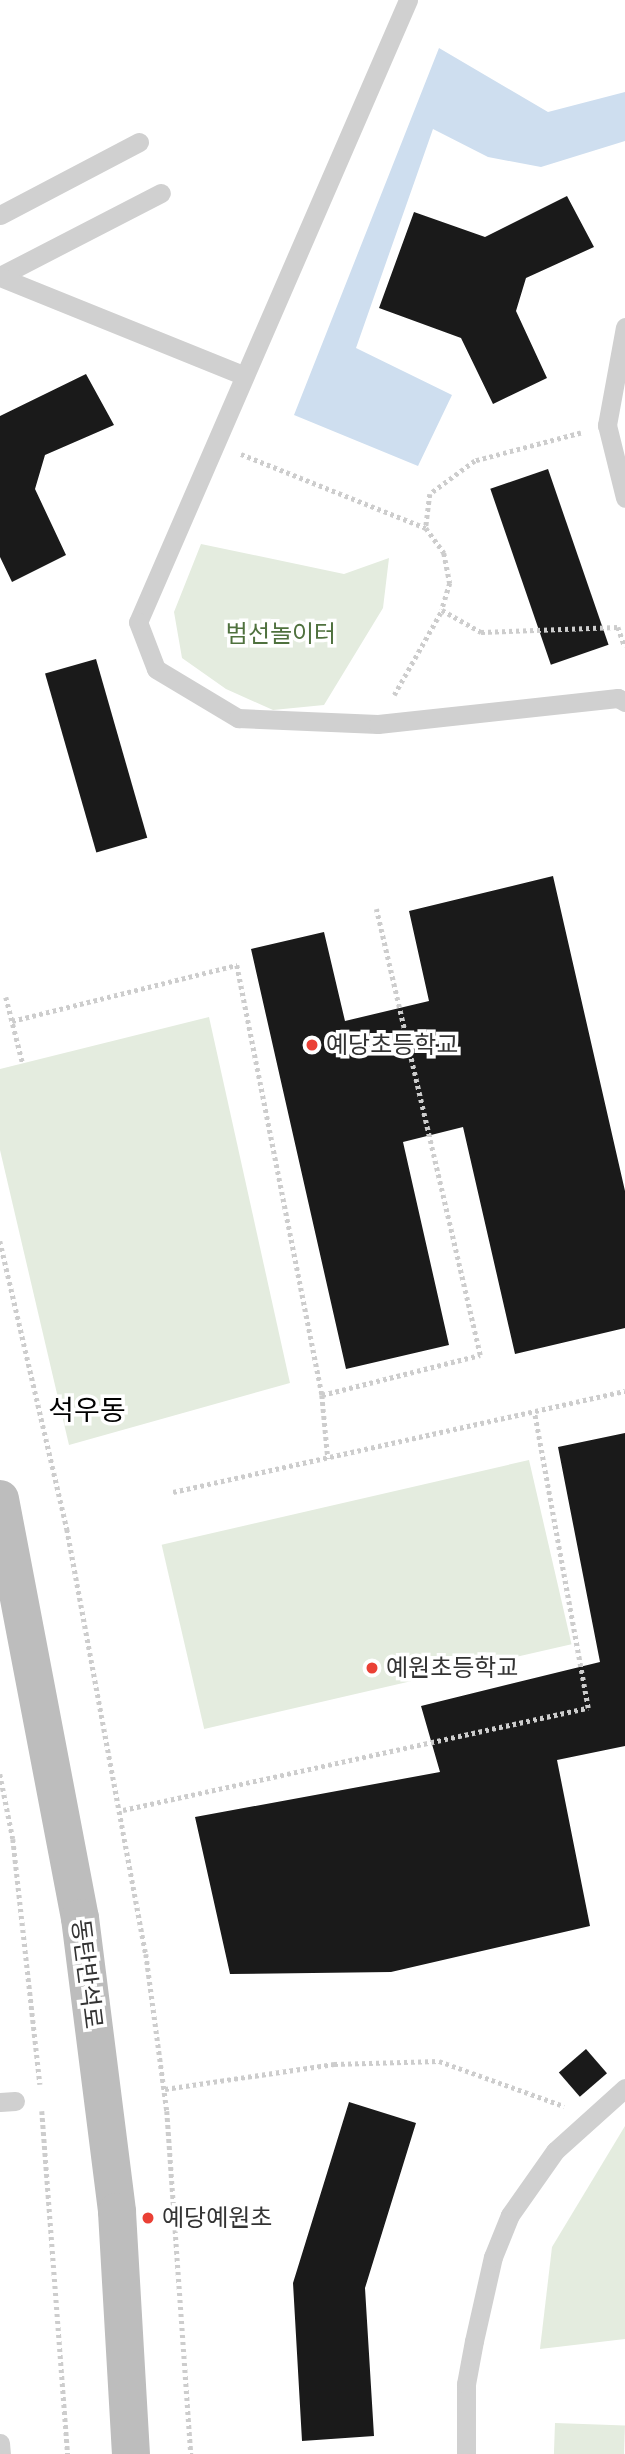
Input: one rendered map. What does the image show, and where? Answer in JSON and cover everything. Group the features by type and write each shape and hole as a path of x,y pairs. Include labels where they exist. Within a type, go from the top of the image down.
{"street":[{"name":"동탄반석로","path":"0,1499 80,1918 117,2212 131,2454"}],"lane":[{"path":"408,0 138,622 156,669 238,718 377,724 618,698 625,702"},
{"path":"0,215 139,142"},
{"path":"0,277 161,193"},
{"path":"0,277 243,375"},
{"path":"625,327 607,425 625,498"},
{"path":"466,2454 466,2384 493,2257 529,2186 592,2115 625,2088"},
{"path":"0,2443 1,2454"}],"path":[{"path":"426,528 430,494 450,475 475,461 607,425"},
{"path":"214,443 426,528 444,553 450,583 442,610 377,724"},
{"path":"442,610 481,632 618,627 625,647"},
{"path":"322,1395 480,1355 376,909"},
{"path":"12,1021 237,965 322,1395 328,1459"},
{"path":"6,996 23,1063"},
{"path":"0,1241 67,1529 123,1810 165,2089 191,2454"},
{"path":"173,1492 625,1391"},
{"path":"123,1810 587,1708 534,1412"},
{"path":"165,2089 334,2064 439,2061 592,2115"}],"green space":[{"name":"범선놀이터","path":"201,544 344,574 389,558 383,608 324,705 273,710 226,689 182,658 174,612"},
{"path":"209,1017 290,1383 69,1445 0,1150 0,1069"},
{"path":"529,1460 572,1644 204,1729 162,1545"},
{"path":"625,2126 625,2339 540,2349 552,2247"},
{"path":"555,2423 625,2425 624,2454 554,2454"}],"water":[{"path":"439,48 548,112 625,92 625,141 541,167 488,157 433,129 356,348 452,395 418,466 294,415"}],"building":[{"path":"567,196 594,247 526,278 516,311 547,378 493,404 461,338 379,308 414,212 485,237"},
{"path":"86,374 114,425 45,455 35,489 66,555 12,582 0,557 0,416"},
{"path":"548,469 609,645 551,665 490,489"},
{"path":"96,659 147,838 96,852 45,674"},
{"path":"553,876 625,1191 625,1328 515,1354 463,1127 403,1142 449,1345 346,1369 251,949 324,932 345,1021 429,1001 409,911"},
{"path":"625,1433 625,1746 557,1760 590,1926 391,1972 230,1974 195,1817 440,1772 421,1706 600,1662 558,1447"},
{"path":"586,2049 607,2073 580,2097 559,2073"},
{"path":"349,2102 416,2123 365,2288 374,2436 302,2441 293,2283"}],"place":[{"name":"예당초등학교","path":"312,1045"},
{"name":"예원초등학교","path":"372,1668"},
{"name":"예당예원초","path":"148,2218"}],"district":[{"name":"석우동","path":"87,1411"}]}
